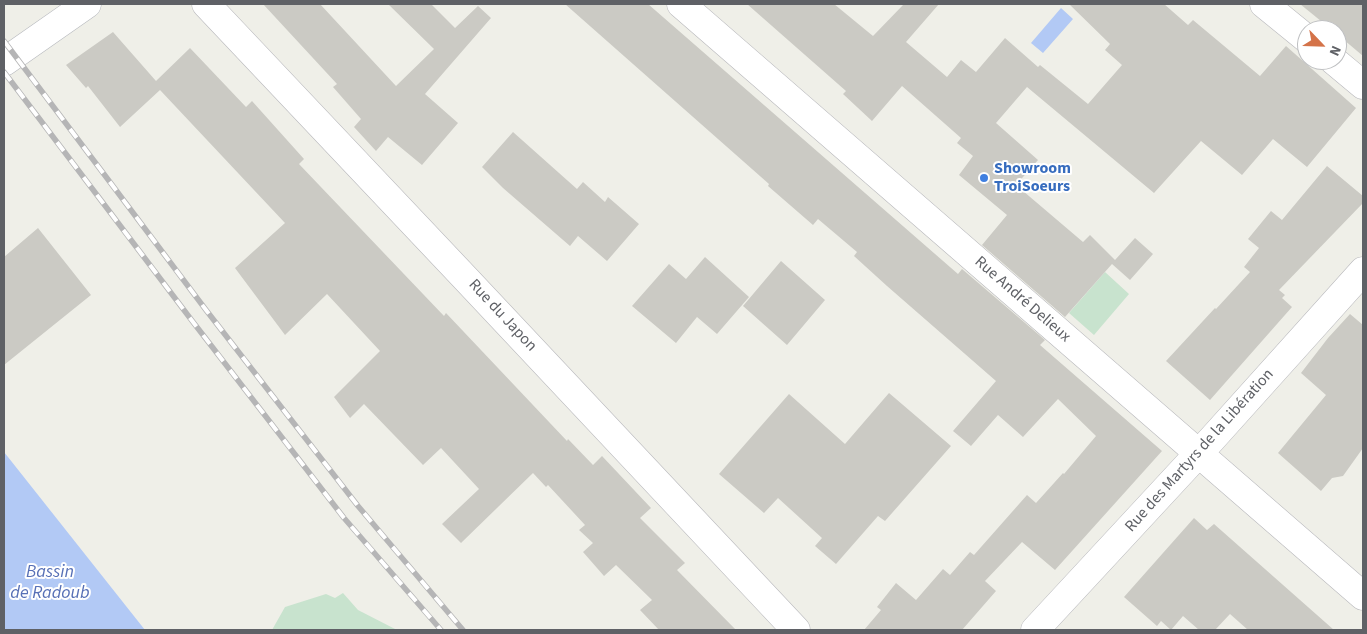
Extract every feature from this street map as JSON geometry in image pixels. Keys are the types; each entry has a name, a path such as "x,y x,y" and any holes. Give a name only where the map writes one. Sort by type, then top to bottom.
{"street":[{"path":"4,62 87,4"},
{"name":"Rue du Japon","path":"206,4 474,286 796,630"},
{"name":"Rue André Delieux","path":"681,4 1363,596"},
{"path":"1264,4 1297,30"},
{"path":"1346,70 1363,84"},
{"name":"Rue des Martyrs de la Libération","path":"1036,630 1363,271"}],"green space":[{"path":"1105,272 1129,294 1094,335 1069,313"},
{"path":"343,593 358,610 397,630 272,630 285,607 326,594 335,598"}],"water":[{"path":"1061,8 1073,19 1043,53 1031,43"},
{"name":"Bassin de Radoub","path":"4,452 145,630 4,630"}],"building":[{"path":"263,4 320,4 396,86 434,49 388,4 431,4 455,28 478,6 491,18 425,94 458,123 422,165 388,137 376,151 354,127 361,119 333,87 337,84"},
{"path":"565,4 648,4 958,274 962,269 1045,340 1040,345 1162,451 1055,570 1022,542 985,581 996,591 962,630 864,630 881,610 877,607 896,583 916,600 943,569 950,575 970,552 974,555 1027,495 1036,503 1064,474 1096,436 1058,399 1023,437 998,415 971,446 953,431 996,381 854,256 857,252 818,219 813,225"},
{"path":"747,4 834,4 873,36 904,4 939,4 906,42 947,77 961,60 976,72 1005,38 1038,67 1040,65 1088,104 1122,65 1105,50 1110,44 1069,4 1164,4 1188,25 1193,20 1260,76 1286,46 1297,56 1297,70 1313,70 1356,108 1307,167 1273,139 1242,175 1201,141 1154,193 1027,87 996,123 1038,160 1016,185 1083,242 1090,235 1115,260 1135,238 1153,254 1130,280 1112,264 1065,317 982,245 1007,215 959,175 973,156 957,143 961,138 902,86 872,121 843,94 846,91"},
{"path":"1300,4 1363,4 1363,56 1347,42 1347,20 1320,20"},
{"path":"113,32 156,81 190,48 246,107 252,101 304,159 299,164 444,316 446,313 567,441 568,439 593,465 602,456 651,508 640,518 685,563 677,570 736,630 659,630 640,610 652,600 616,565 604,576 583,552 593,543 579,530 585,525 548,485 546,487 533,473 461,543 442,524 479,489 441,448 423,465 364,404 350,418 334,397 380,351 327,294 285,335 235,268 285,223 160,90 120,127 88,86 86,88 66,65"},
{"path":"513,132 577,189 583,182 605,202 608,197 639,224 607,261 578,236 570,246 503,188 482,167"},
{"path":"1327,166 1363,196 1363,203 1279,290 1285,295 1282,298 1292,307 1210,400 1166,361 1250,272 1244,267 1259,248 1248,239 1271,211 1282,220"},
{"path":"38,228 91,295 4,365 4,257"},
{"path":"705,257 749,297 717,334 697,317 676,343 632,306 669,264 686,279"},
{"path":"781,261 825,300 787,345 743,306"},
{"path":"1350,314 1363,325 1363,448 1343,476 1332,478 1321,491 1278,453 1326,395 1301,373 1328,338"},
{"path":"889,393 951,446 885,521 878,516 836,564 815,546 822,538 778,498 764,513 719,474 789,394 845,444"},
{"path":"1194,518 1207,530 1214,524 1334,630 1248,630 1230,614 1215,630 1199,630 1183,616 1171,630 1161,621 1157,626 1124,597"}],"railway":[{"path":"4,41 206,310 358,506 463,630"},
{"path":"4,72 344,518 441,630"}],"place":[{"name":"Showroom TroiSoeurs","path":"984,178"}]}
